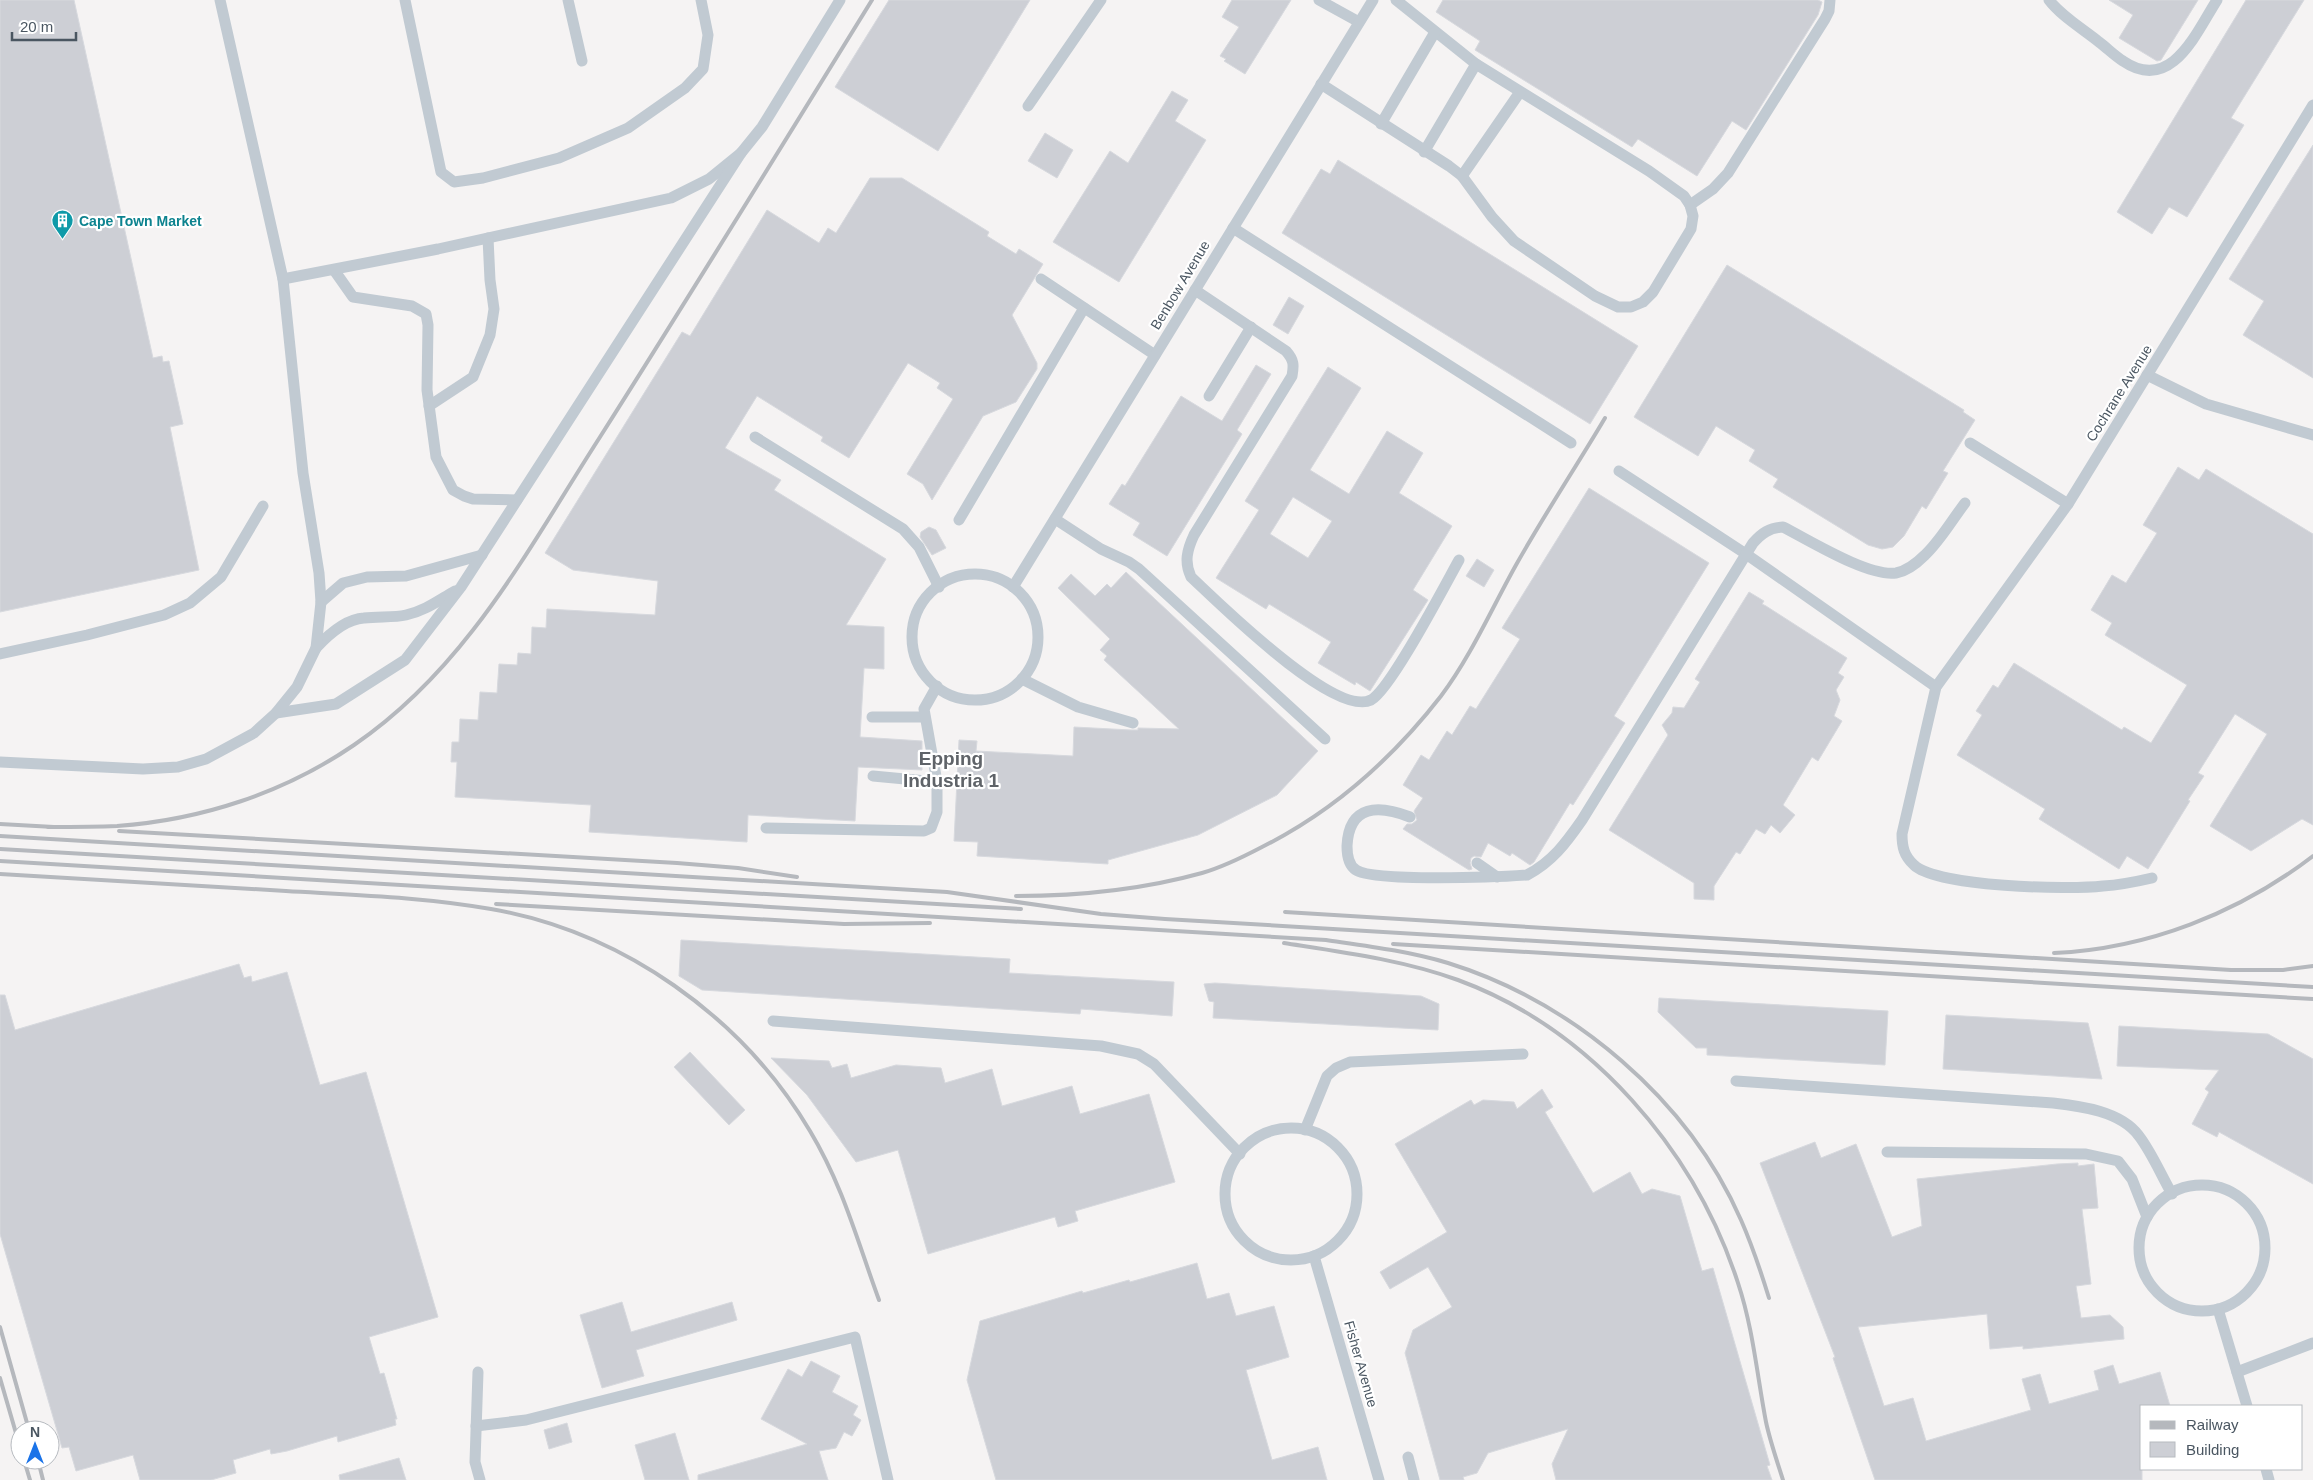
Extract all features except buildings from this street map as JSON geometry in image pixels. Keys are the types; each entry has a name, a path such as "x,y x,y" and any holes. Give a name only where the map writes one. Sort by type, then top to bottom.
{"lane":[{"path":"220,0 283,280 303,473 319,572 321,602 316,648"},
{"path":"405,0 441,172 454,182 483,178 559,158 628,128 684,88 703,69 708,35 701,0"},
{"path":"568,0 582,61"},
{"path":"276,713 336,704 374,682 405,660 461,587 740,153 762,128 840,0"},
{"path":"1028,106 1101,0"},
{"path":"1318,0 1359,22"},
{"name":"Benbow Avenue","path":"1014,587 1372,0"},
{"path":"1321,84 1462,176 1492,217 1514,241 1595,296 1618,307 1631,307 1643,302 1653,292 1691,229 1693,216 1690,205 1684,196 1649,171 1476,64 1396,0"},
{"path":"2049,0 2124,62 2140,69 2154,72 2165,69 2188,47 2217,0"},
{"path":"1690,205 1713,189 1728,173 1829,5"},
{"path":"1381,124 1435,32"},
{"path":"1424,152 1476,64"},
{"path":"1462,176 1520,92"},
{"name":"Cochrane Avenue","path":"1936,687 2068,504 2312,110"},
{"path":"283,280 671,198 709,179 740,153"},
{"path":"1233,228 1571,443"},
{"path":"429,406 473,377 490,335 494,309 490,280 488,238"},
{"path":"334,270 354,297 412,306 426,314 429,406 436,457 453,490 473,499 517,500"},
{"path":"1042,279 1155,356"},
{"path":"1195,290 1286,351 1292,358 1294,366 1292,376 1194,535 1186,556 1186,567 1191,577 1281,659 1347,700 1360,702 1370,700 1379,694 1393,674 1460,560"},
{"path":"959,520 1084,308"},
{"path":"1209,396 1251,327"},
{"path":"2148,375 2206,404 2313,435"},
{"path":"754,437 903,529 919,547 939,587"},
{"path":"1970,443 2068,504"},
{"path":"1619,471 1746,554 1936,687 1902,834 1902,848 1915,867 1933,874 1990,885 2066,888 2101,887 2152,878"},
{"path":"1410,817 1390,809 1375,810 1359,816 1349,827 1347,853 1349,864 1356,871 1382,876 1496,877 1528,875 1544,866 1570,838 1746,554 1762,534 1773,527 1783,527 1865,568 1881,572 1896,572 1910,567 1926,554 1965,503"},
{"path":"0,654 87,635 178,610 190,603 221,577 263,506"},
{"path":"1055,519 1101,549 1129,562 1139,569 1325,739"},
{"path":"321,602 343,583 367,577 406,576 482,555"},
{"path":"969,574 993,576 1014,587 1029,604 1037,626 1037,649 1029,670 1013,687 992,698 969,700 946,693 928,679 916,659 912,637 916,614 928,594 939,587 947,580 969,574"},
{"path":"0,762 143,769 178,766 206,759 254,733 276,713 298,687 316,648 326,637 350,621 361,618 405,616 424,610 461,587"},
{"path":"1022,679 1078,707 1133,723"},
{"path":"766,828 924,831 931,828 935,820 937,782 924,709 937,686"},
{"path":"872,717 924,717"},
{"path":"873,776 937,782"},
{"path":"1477,863 1496,877"},
{"path":"773,1021 1101,1046 1130,1051 1154,1064 1240,1154"},
{"path":"1305,1130 1327,1076 1336,1068 1350,1062 1522,1054"},
{"path":"1736,1081 2053,1104 2095,1111 2112,1116 2130,1126 2138,1135 2172,1194"},
{"path":"1286,1129 1305,1130 1327,1139 1346,1157 1355,1177 1357,1201 1349,1226 1337,1242 1314,1256 1293,1260 1274,1259 1256,1250 1237,1233 1227,1213 1225,1186 1232,1163 1240,1154 1248,1144 1266,1133 1286,1129"},
{"path":"1887,1152 2086,1154 2118,1160 2132,1179 2148,1216"},
{"path":"2196,1185 2220,1188 2238,1196 2252,1210 2263,1229 2266,1247 2262,1270 2252,1288 2237,1301 2218,1309 2194,1310 2176,1306 2158,1293 2147,1279 2140,1259 2140,1237 2148,1216 2161,1201 2178,1190 2196,1185"},
{"name":"Fisher Avenue","path":"1314,1256 1380,1480"},
{"path":"2218,1309 2247,1405"},
{"path":"476,1426 526,1420 855,1337 888,1480"},
{"path":"2237,1372 2313,1343"},
{"path":"478,1372 475,1462 480,1480"},
{"path":"1408,1457 1414,1480"}],"railway":[{"path":"48,827 117,826 180,818 241,801 270,790 299,777 354,745 394,714 430,680 463,643 520,563 703,274 872,0"},
{"path":"1016,896 1110,891 1156,884 1210,871 1288,833 1360,782 1402,741 1452,681 1527,546 1605,418"},
{"path":"0,824 54,827"},
{"path":"119,831 677,863 738,868 797,877"},
{"path":"0,836 947,892 1101,914 1165,919 2313,987"},
{"path":"0,849 1021,909"},
{"path":"2054,953 2089,950 2123,944 2157,936 2191,924 2223,911 2254,895 2313,856"},
{"path":"0,861 1326,940 1418,955 1448,963 1494,980 1539,1003 1582,1030 1622,1061 1658,1096 1690,1134 1718,1176 1745,1229 1769,1298"},
{"path":"0,874 389,897 440,902 491,909 540,920 587,937 632,959 674,986 714,1016 750,1051 782,1089 810,1131 832,1172 879,1300"},
{"path":"496,904 844,924 930,923"},
{"path":"1285,912 2231,970 2283,970 2313,966"},
{"path":"1284,943 1372,957 1416,967 1458,980 1506,1002 1552,1029 1594,1062 1632,1100 1666,1142 1695,1186 1719,1234 1743,1300 1751,1334 1766,1422 1783,1480"},
{"path":"1393,944 2313,999"},
{"path":"0,1327 26,1420"},
{"path":"0,1378 12,1420"},
{"path":"27,1470 30,1480"},
{"path":"40,1470 43,1480"}],"place":[{"name":"Cape Town Market","path":"63,240"}],"district":[{"name":"Epping Industria 1","path":"951,769"}]}
